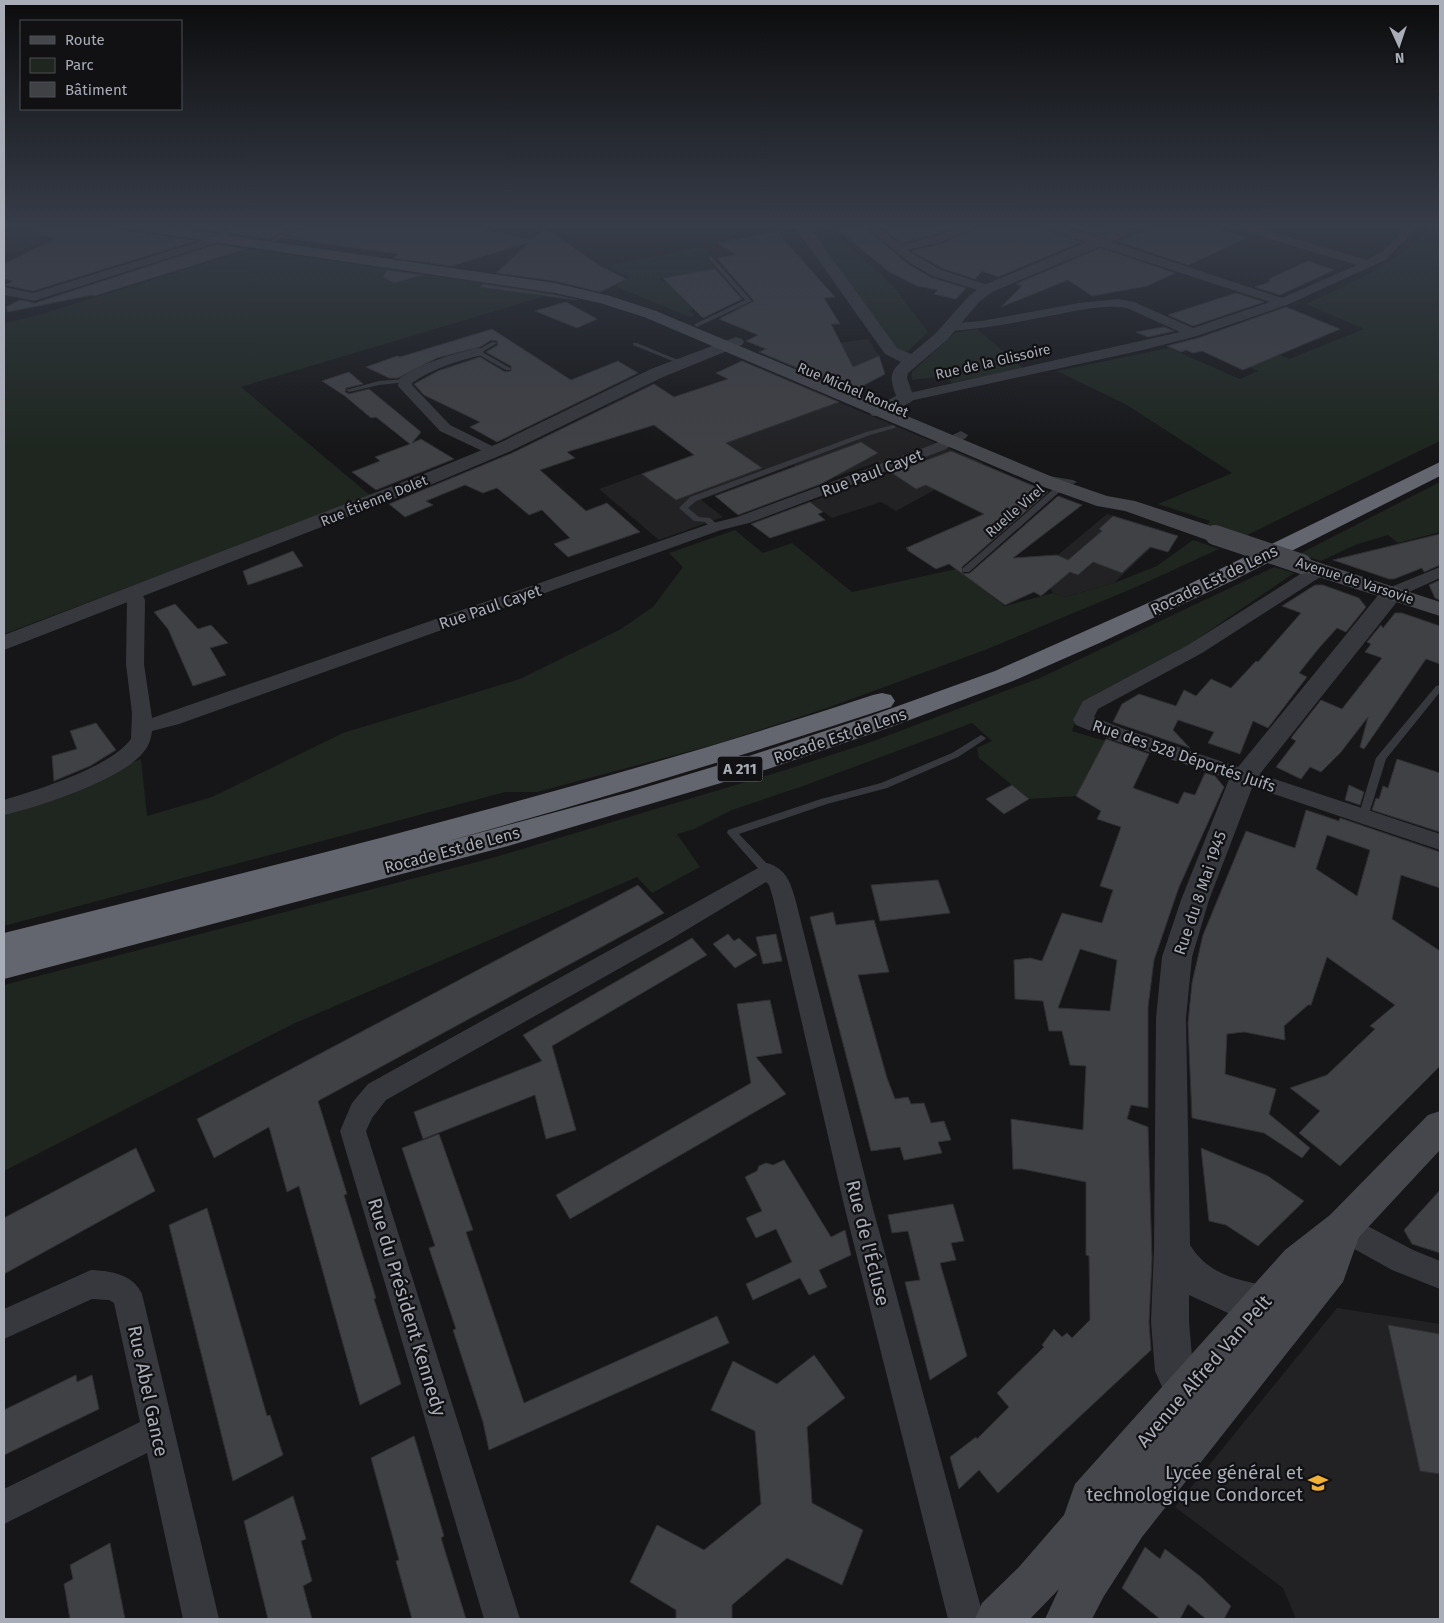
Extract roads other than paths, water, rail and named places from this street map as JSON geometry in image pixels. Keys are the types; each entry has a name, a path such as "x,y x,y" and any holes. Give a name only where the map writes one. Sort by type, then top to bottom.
{"highway":[{"name":"Rocade Est de Lens","path":"4,944 526,810 780,736 869,706 996,661 1271,536 1440,452"},
{"name":"Rocade Est de Lens","path":"4,967 524,831 728,772 888,720 1009,675 1140,616 1440,468"}],"main road":[{"path":"618,300 630,302"},
{"path":"622,300 630,302"},
{"name":"Rue Michel Rondet","path":"630,302 697,325 731,344"},
{"name":"Rue Michel Rondet","path":"630,302 731,344 891,405 955,439 1067,484"},
{"name":"Avenue de Varsovie","path":"1067,484 1104,502 1128,505 1440,609"},
{"name":"Avenue Alfred Van Pelt","path":"1083,1527 1090,1499 1185,1393 1281,1307 1330,1269 1343,1227 1440,1126"},
{"name":"Avenue Alfred Van Pelt","path":"1068,1619 1088,1580 1126,1522 1158,1485 1281,1307"},
{"name":"Avenue Alfred Van Pelt","path":"998,1619 1035,1583 1083,1527 1158,1485"}],"street":[{"path":"854,300 891,351 914,361"},
{"path":"891,405 899,374 903,368 914,361 950,327 973,300"},
{"path":"1276,300 1283,302"},
{"name":"Rue de la Glissoire","path":"891,405 1192,333 1288,300"},
{"path":"950,327 982,325 1079,307 1118,303 1130,305 1192,333"},
{"name":"Rue Étienne Dolet","path":"4,643 287,536 493,452 682,363 731,344"},
{"path":"476,352 433,366 405,381 406,389 446,428 493,452"},
{"name":"Rue Paul Cayet","path":"142,727 190,713 715,527 743,520 831,488 955,439"},
{"name":"Rue des 528 Déportés Juifs","path":"1310,567 1195,649 1090,705 1083,720 1117,734 1440,842"},
{"path":"1392,593 1440,572"},
{"path":"4,808 56,790 120,762 134,752 141,741 142,727 135,663 136,600 134,593"},
{"name":"Rue du 8 Mai 1945","path":"1185,1393 1174,1371 1171,1355 1170,1322 1172,1249 1171,1018 1177,957 1195,900 1243,777 1392,593"},
{"name":"Rue du Président Kennedy","path":"502,1619 353,1131 361,1111 377,1092 660,935 767,871"},
{"name":"Rue de l'Écluse","path":"767,871 779,881 784,898 858,1205 966,1619"},
{"path":"1343,1227 1392,1256 1440,1275"},
{"path":"1172,1249 1188,1272 1235,1298 1281,1307"},
{"name":"Rue Abel Gance","path":"4,1324 91,1284 112,1286 127,1294 201,1619"},
{"path":"4,1507 157,1431"}],"lane":[{"path":"619,300 634,304 731,344"},
{"path":"697,325 749,301 748,300"},
{"path":"476,352 494,343"},
{"path":"635,344 682,363"},
{"path":"476,352 508,369"},
{"path":"349,390 379,383 405,381"},
{"path":"715,527 707,520 697,519 683,508 693,499 868,433 893,427"},
{"name":"Ruelle Virel","path":"966,570 1067,484"},
{"path":"1364,817 1381,758 1439,688"},
{"path":"767,871 732,833 825,801 884,786 955,756 981,738"}],"place":[{"name":"Lycée général et technologique Condorcet","path":"1318,1483"}]}
